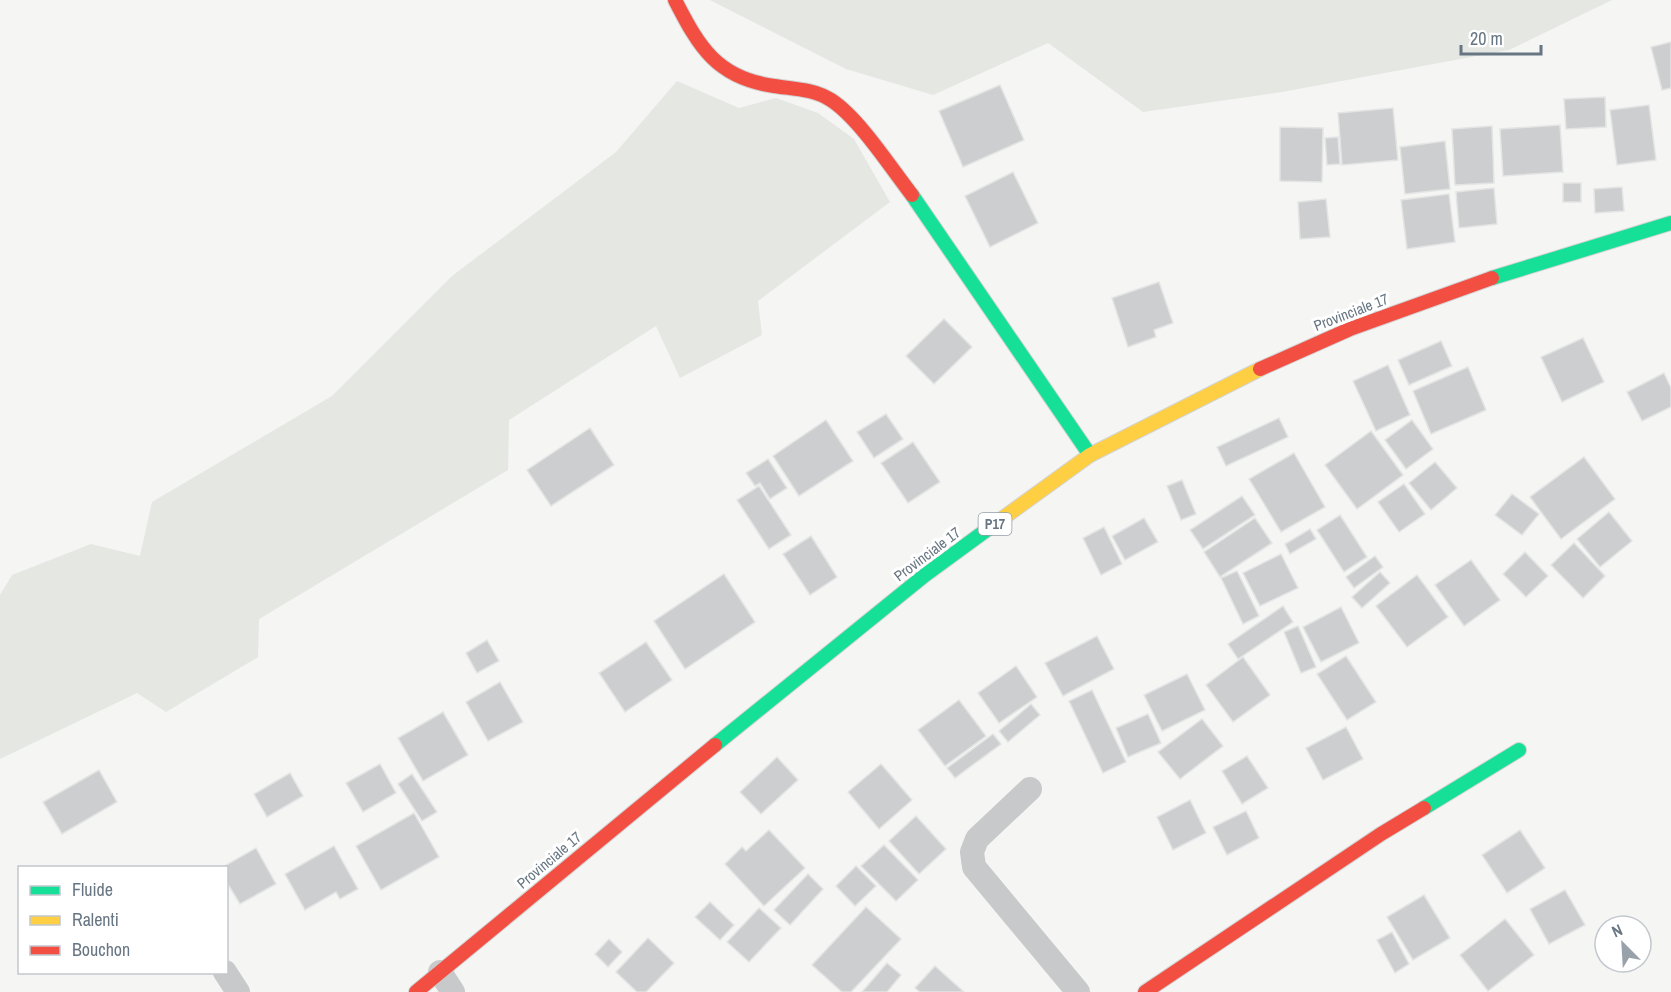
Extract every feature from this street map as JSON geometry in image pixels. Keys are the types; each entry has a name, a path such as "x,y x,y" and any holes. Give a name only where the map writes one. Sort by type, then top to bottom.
{"main road":[{"path":"675,0 692,34 710,58 719,65 739,77 772,86 803,89 831,100 853,119 920,207 1090,455"},
{"name":"Provinciale 17","path":"416,992 447,982 656,792 925,575 1090,455 1248,374 1350,329 1498,276 1671,223"},
{"path":"1145,992 1381,834 1519,750"}],"street":[{"path":"1030,789 977,839 972,852 974,867 1078,992"},
{"path":"226,974 238,992"}],"shaded area":[{"path":"710,0 1612,0 1509,50 1282,92 1143,112 1048,43 933,95 846,69"},
{"path":"677,81 739,108 776,98 818,113 854,139 890,202 758,301 762,335 680,378 656,326 509,420 508,470 259,619 258,657 166,712 137,693 0,759 0,595 12,575 91,544 140,556 152,502 332,396 452,276 616,152"}],"building":[{"path":"1671,42 1671,88 1662,90 1651,47"},
{"path":"1000,85 1024,140 963,167 939,111"},
{"path":"1605,97 1606,127 1566,129 1564,99"},
{"path":"1649,105 1656,160 1617,165 1610,110"},
{"path":"1393,108 1398,160 1342,165 1338,113"},
{"path":"1560,125 1563,172 1503,176 1500,129"},
{"path":"1492,126 1494,183 1455,185 1452,129"},
{"path":"1280,127 1323,128 1322,182 1280,181"},
{"path":"1338,137 1340,164 1327,165 1325,138"},
{"path":"1445,141 1450,189 1405,194 1400,147"},
{"path":"1013,172 1038,223 990,247 965,196"},
{"path":"1563,183 1581,183 1581,202 1563,202"},
{"path":"1622,187 1624,211 1595,213 1594,189"},
{"path":"1494,188 1497,224 1459,228 1456,192"},
{"path":"1449,194 1455,242 1407,249 1401,200"},
{"path":"1326,199 1330,237 1300,239 1298,202"},
{"path":"1159,282 1173,323 1154,330 1156,337 1128,347 1112,298"},
{"path":"944,319 972,347 934,384 906,356"},
{"path":"1583,338 1604,382 1562,402 1541,357"},
{"path":"1441,341 1452,366 1409,385 1398,360"},
{"path":"1388,365 1410,415 1376,431 1353,381"},
{"path":"1468,367 1486,410 1431,434 1413,391"},
{"path":"1664,373 1671,388 1671,407 1642,421 1627,392"},
{"path":"886,414 903,439 874,458 857,432"},
{"path":"1279,418 1288,437 1226,466 1217,447"},
{"path":"826,420 853,461 799,496 773,456"},
{"path":"1412,420 1433,449 1406,469 1385,440"},
{"path":"590,428 614,465 551,506 527,470"},
{"path":"1371,431 1403,475 1357,509 1325,465"},
{"path":"913,442 940,482 908,503 881,463"},
{"path":"1294,453 1325,507 1281,532 1249,479"},
{"path":"1584,457 1615,499 1561,539 1530,497"},
{"path":"768,459 787,488 770,499 760,483 755,486 746,473"},
{"path":"1435,462 1457,488 1431,510 1409,483"},
{"path":"1182,480 1196,514 1181,520 1167,486"},
{"path":"1404,484 1425,514 1399,532 1378,502"},
{"path":"759,486 791,535 769,549 737,500"},
{"path":"1512,494 1539,514 1522,535 1495,515"},
{"path":"1242,496 1255,515 1203,549 1190,530"},
{"path":"1609,512 1632,541 1600,567 1577,539"},
{"path":"1340,515 1367,557 1344,572 1317,530"},
{"path":"1144,518 1158,542 1125,560 1112,536"},
{"path":"1255,518 1272,543 1220,577 1204,552"},
{"path":"1104,527 1122,564 1101,575 1083,538"},
{"path":"1310,529 1316,539 1290,554 1285,544"},
{"path":"811,536 837,577 810,595 783,554"},
{"path":"1574,543 1605,576 1583,598 1551,565"},
{"path":"1525,552 1548,576 1526,597 1503,574"},
{"path":"1281,554 1298,588 1260,606 1243,573"},
{"path":"1375,556 1383,567 1354,588 1346,577"},
{"path":"1471,560 1500,600 1464,626 1435,585"},
{"path":"1237,571 1259,616 1243,624 1221,578"},
{"path":"1380,572 1390,583 1362,608 1352,597"},
{"path":"724,574 755,622 685,669 654,621"},
{"path":"1417,575 1448,617 1407,647 1376,606"},
{"path":"1283,606 1293,622 1238,659 1228,644"},
{"path":"1341,607 1359,643 1321,662 1303,627"},
{"path":"1298,626 1316,667 1301,673 1284,632"},
{"path":"1097,636 1114,669 1063,696 1045,663"},
{"path":"487,640 499,661 477,673 466,653"},
{"path":"646,642 672,680 625,712 599,673"},
{"path":"1346,656 1376,702 1347,720 1317,674"},
{"path":"1243,657 1270,695 1233,722 1206,685"},
{"path":"1016,666 1037,697 999,723 978,693"},
{"path":"1187,674 1205,710 1162,731 1144,695"},
{"path":"500,682 523,722 488,741 466,702"},
{"path":"1092,690 1126,762 1103,773 1069,701"},
{"path":"959,700 986,736 945,766 918,730"},
{"path":"1031,704 1040,715 1008,742 999,731"},
{"path":"443,712 468,755 423,781 398,738"},
{"path":"1148,714 1161,743 1128,757 1116,728"},
{"path":"1202,719 1223,746 1180,779 1158,752"},
{"path":"1346,727 1363,759 1323,780 1306,748"},
{"path":"993,734 1001,744 955,778 947,768"},
{"path":"1247,756 1268,788 1242,804 1222,771"},
{"path":"777,757 798,780 761,814 740,792"},
{"path":"380,764 396,793 363,812 346,783"},
{"path":"881,764 912,800 879,829 848,792"},
{"path":"99,770 117,802 62,834 43,802"},
{"path":"290,773 303,796 267,817 254,794"},
{"path":"412,774 437,812 422,821 398,784"},
{"path":"1190,800 1206,833 1173,850 1157,817"},
{"path":"1246,811 1259,838 1227,855 1213,827"},
{"path":"414,813 439,857 381,890 356,846"},
{"path":"916,816 946,849 919,874 889,841"},
{"path":"769,830 805,868 764,906 725,864 742,847 746,851"},
{"path":"1520,830 1545,868 1507,893 1482,855"},
{"path":"884,845 918,880 896,901 861,866"},
{"path":"334,846 358,889 340,899 336,892 305,910 285,874"},
{"path":"256,848 276,884 240,904 228,884 228,866 224,866"},
{"path":"856,866 876,886 855,906 836,886"},
{"path":"808,874 823,889 790,925 774,910"},
{"path":"1565,890 1585,925 1549,944 1530,909"},
{"path":"1424,895 1450,938 1413,960 1387,917"},
{"path":"710,902 734,925 720,940 695,917"},
{"path":"866,907 901,939 851,992 842,992 812,965"},
{"path":"759,908 781,928 749,962 727,942"},
{"path":"1505,919 1534,955 1488,991 1460,955"},
{"path":"1392,932 1409,964 1395,973 1377,940"},
{"path":"648,938 674,963 646,992 637,992 616,972"},
{"path":"609,939 622,952 608,967 595,954"},
{"path":"887,963 901,975 887,992 862,992"},
{"path":"935,966 964,992 920,992 915,988"}],"traffic: fast":[{"path":"912,195 1090,455"},
{"path":"1492,278 1671,223"},
{"path":"715,745 925,575 992,526"},
{"path":"1424,808 1519,750"}],"traffic: slow":[{"path":"992,526 1090,455 1260,369"}],"traffic: jam":[{"path":"675,0 702,46 724,68 754,82 818,94 842,108 885,158 912,195"},
{"path":"1260,369 1350,329 1492,278"},
{"path":"416,992 715,745"},
{"path":"1145,992 1381,834 1424,808"}]}
